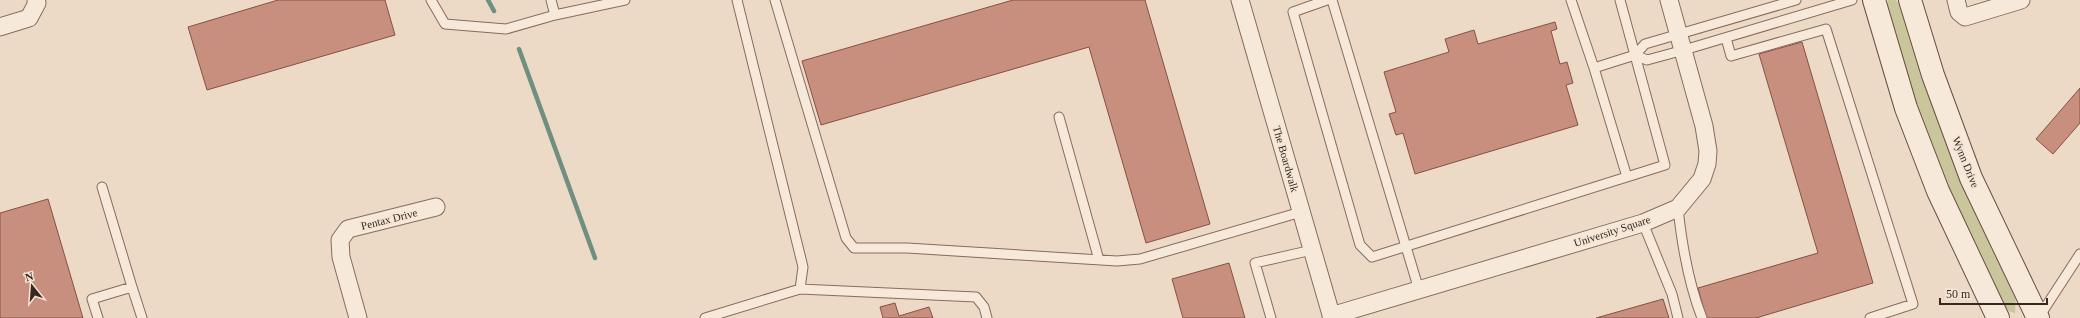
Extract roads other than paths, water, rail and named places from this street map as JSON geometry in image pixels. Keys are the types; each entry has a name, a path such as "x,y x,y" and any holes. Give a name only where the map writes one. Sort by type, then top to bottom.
{"street":[{"path":"0,27 29,18 37,3 36,0"},
{"name":"The Boardwalk","path":"1240,0 1331,317"},
{"name":"University Square","path":"1331,317 1643,223 1678,208 1702,179 1707,164 1708,151 1704,126 1669,0"},
{"path":"1874,0 1906,108 1938,191 1998,318"},
{"name":"Wynn Drive","path":"1910,0 1936,83 1971,178 2038,318"},
{"path":"1956,0 1959,12 1965,17 2021,0"},
{"name":"Pentax Drive","path":"358,318 341,257 340,240 348,229 436,206"}],"lane":[{"path":"431,0 445,24 506,29 555,15 625,0"},
{"path":"551,0 555,15"},
{"path":"737,0 803,267 800,289"},
{"path":"775,0 846,238 854,248 907,248 1117,261 1140,258 1301,212"},
{"path":"1327,0 1292,12 1360,245 1372,257 1665,165 1620,0"},
{"path":"1332,0 1419,290"},
{"path":"1571,0 1628,177"},
{"path":"1635,55 1647,60 1681,42 1796,0"},
{"path":"1594,68 1635,55 1645,44 1726,38 1852,0"},
{"path":"1726,38 1731,56 1826,29 1913,304 1870,318"},
{"path":"1059,117 1099,260"},
{"path":"102,187 142,318"},
{"path":"1678,208 1680,235 1690,288 1702,318"},
{"path":"1643,223 1672,294 1678,318"},
{"path":"1271,318 1255,263 1312,250"},
{"path":"2038,318 2080,254"},
{"path":"98,318 92,299 132,287"},
{"path":"705,318 800,289 976,297 984,307 987,318"}],"waterway":[{"path":"488,0 494,11"},
{"path":"519,49 595,258"}]}
